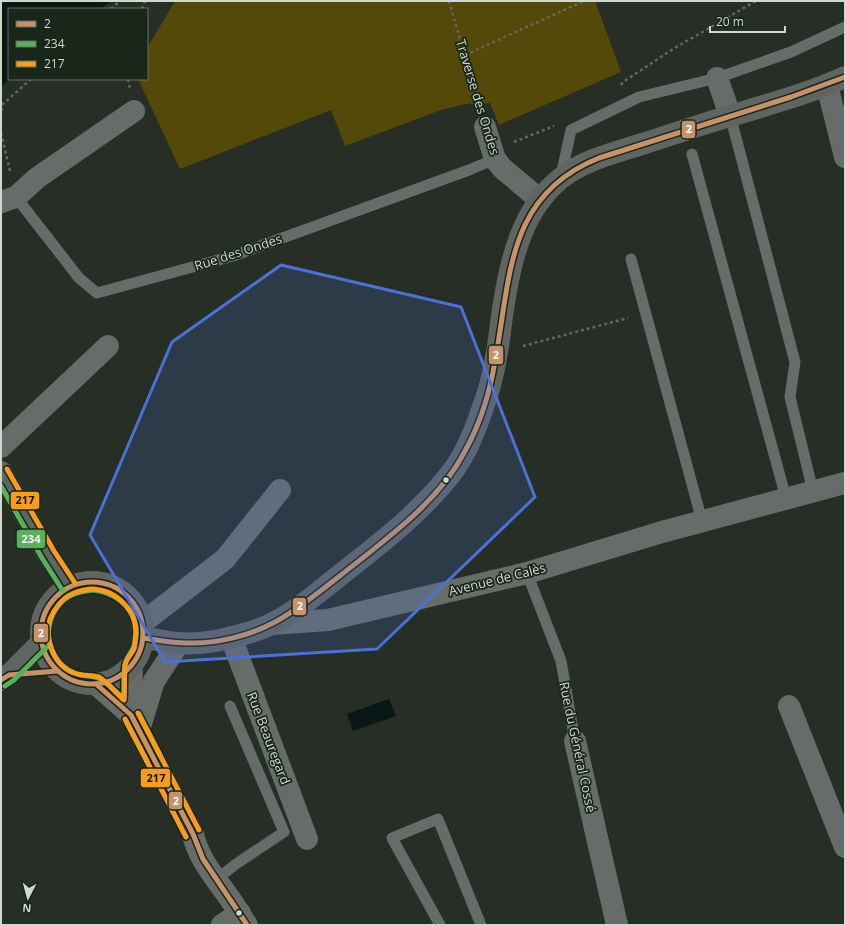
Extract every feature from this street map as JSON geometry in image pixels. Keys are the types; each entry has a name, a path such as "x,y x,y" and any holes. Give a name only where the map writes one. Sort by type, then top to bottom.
{"main road":[{"path":"272,624 297,609 386,538 424,503 452,472 469,444 483,408 497,353 504,302 515,252 525,224 540,200 560,179 579,167 600,158 796,96 836,81"},
{"path":"1,472 48,555 69,588"},
{"path":"89,582 101,582 121,590 134,603 138,610 143,630 140,652 132,665 122,675 110,681 96,684 82,683 69,679 57,671 45,653 41,629 44,616 58,595 69,588 89,582"},
{"name":"Avenue de Calès","path":"143,630 179,643 203,642 253,632 272,624"},
{"path":"5,677 42,642"},
{"path":"5,677 57,671"}],"street":[{"path":"718,78 730,116"},
{"path":"836,81 845,157"},
{"path":"8,200 37,178 134,112"},
{"name":"Traverse des Ondes","path":"485,127 495,158 502,168 540,200"},
{"path":"1,447 108,346"},
{"name":"Avenue de Calès","path":"272,624 328,620 528,573 662,532 845,483"},
{"path":"143,630 225,559 280,490"},
{"name":"Rue Beauregard","path":"231,637 307,839"},
{"path":"135,723 154,681 179,643"},
{"path":"132,665 135,723"},
{"path":"96,684 135,723 193,834 195,845 208,870 224,884 244,921 222,925"},
{"path":"789,706 845,847"},
{"name":"Rue du Général Cossé","path":"575,741 617,925"}],"lane":[{"path":"560,179 571,130 639,98 718,78 791,52 845,27"},
{"path":"730,116 795,362 790,397 813,491"},
{"path":"692,154 786,498"},
{"name":"Rue des Ondes","path":"8,200 79,278 97,293 233,256 469,170 495,158"},
{"path":"631,259 702,521"},
{"name":"Rue du Général Cossé","path":"528,573 560,661 575,741"},
{"path":"224,884 236,864 284,832 230,706"},
{"path":"440,925 392,838 438,819 481,925"}],"path":[{"path":"111,8 120,1"},
{"name":"Traverse des Ondes","path":"449,1 485,127"},
{"path":"465,55 584,1"},
{"path":"608,112 623,82 673,49 756,1"},
{"path":"1,111 3,104 30,80"},
{"path":"1,133 8,200"},
{"path":"497,353 646,313"}],"highlighted area":[{"path":"281,265 461,307 535,497 377,649 165,662 90,535 172,342"}],"shaded area":[{"path":"1,1 111,1 102,8 8,8 8,80 10,80 1,87"},
{"path":"175,1 595,1 621,72 499,125 490,103 466,104 441,110 345,146 331,110 180,169 138,80 148,80 148,46"},
{"path":"389,699 396,716 353,731 347,714"}],"transit line":[{"name":"2","path":"143,638 181,643 209,642 243,635 275,622 317,593 393,534 441,487 454,470 465,451 480,419 493,373 510,270 518,242 529,216 546,194 568,174 599,158 791,97 845,77"},
{"name":"217","path":"7,469 54,551 75,583"},
{"name":"234","path":"1,486 42,558 63,591"},
{"name":"2","path":"92,582 111,586 128,597 139,614 143,633 139,652 128,669 111,680 92,684 73,680 56,669 45,652 41,633 45,614 56,597 73,586 92,582"},
{"name":"217","path":"90,589 100,590 117,597 130,611 134,620 136,629 135,646 125,665 124,700 99,677 77,674 67,669 61,664 52,651 48,635 48,627 50,619 56,608 68,596 78,591 90,589"},
{"name":"234","path":"93,590 112,595 120,600 132,614 135,622 135,643 124,669 124,699 102,680 95,677 80,675 68,670 56,657 49,641 50,623 53,614 60,603 69,596 80,592 93,590"},
{"name":"234","path":"5,686 14,680 47,647"},
{"name":"2","path":"1,680 9,675 57,671"},
{"name":"2","path":"96,684 131,715 193,834 203,859 247,925"},
{"name":"217","path":"138,713 199,830"},
{"name":"234","path":"139,714 160,755"},
{"name":"217","path":"125,719 186,837"},
{"name":"234","path":"126,721 147,761"}]}
